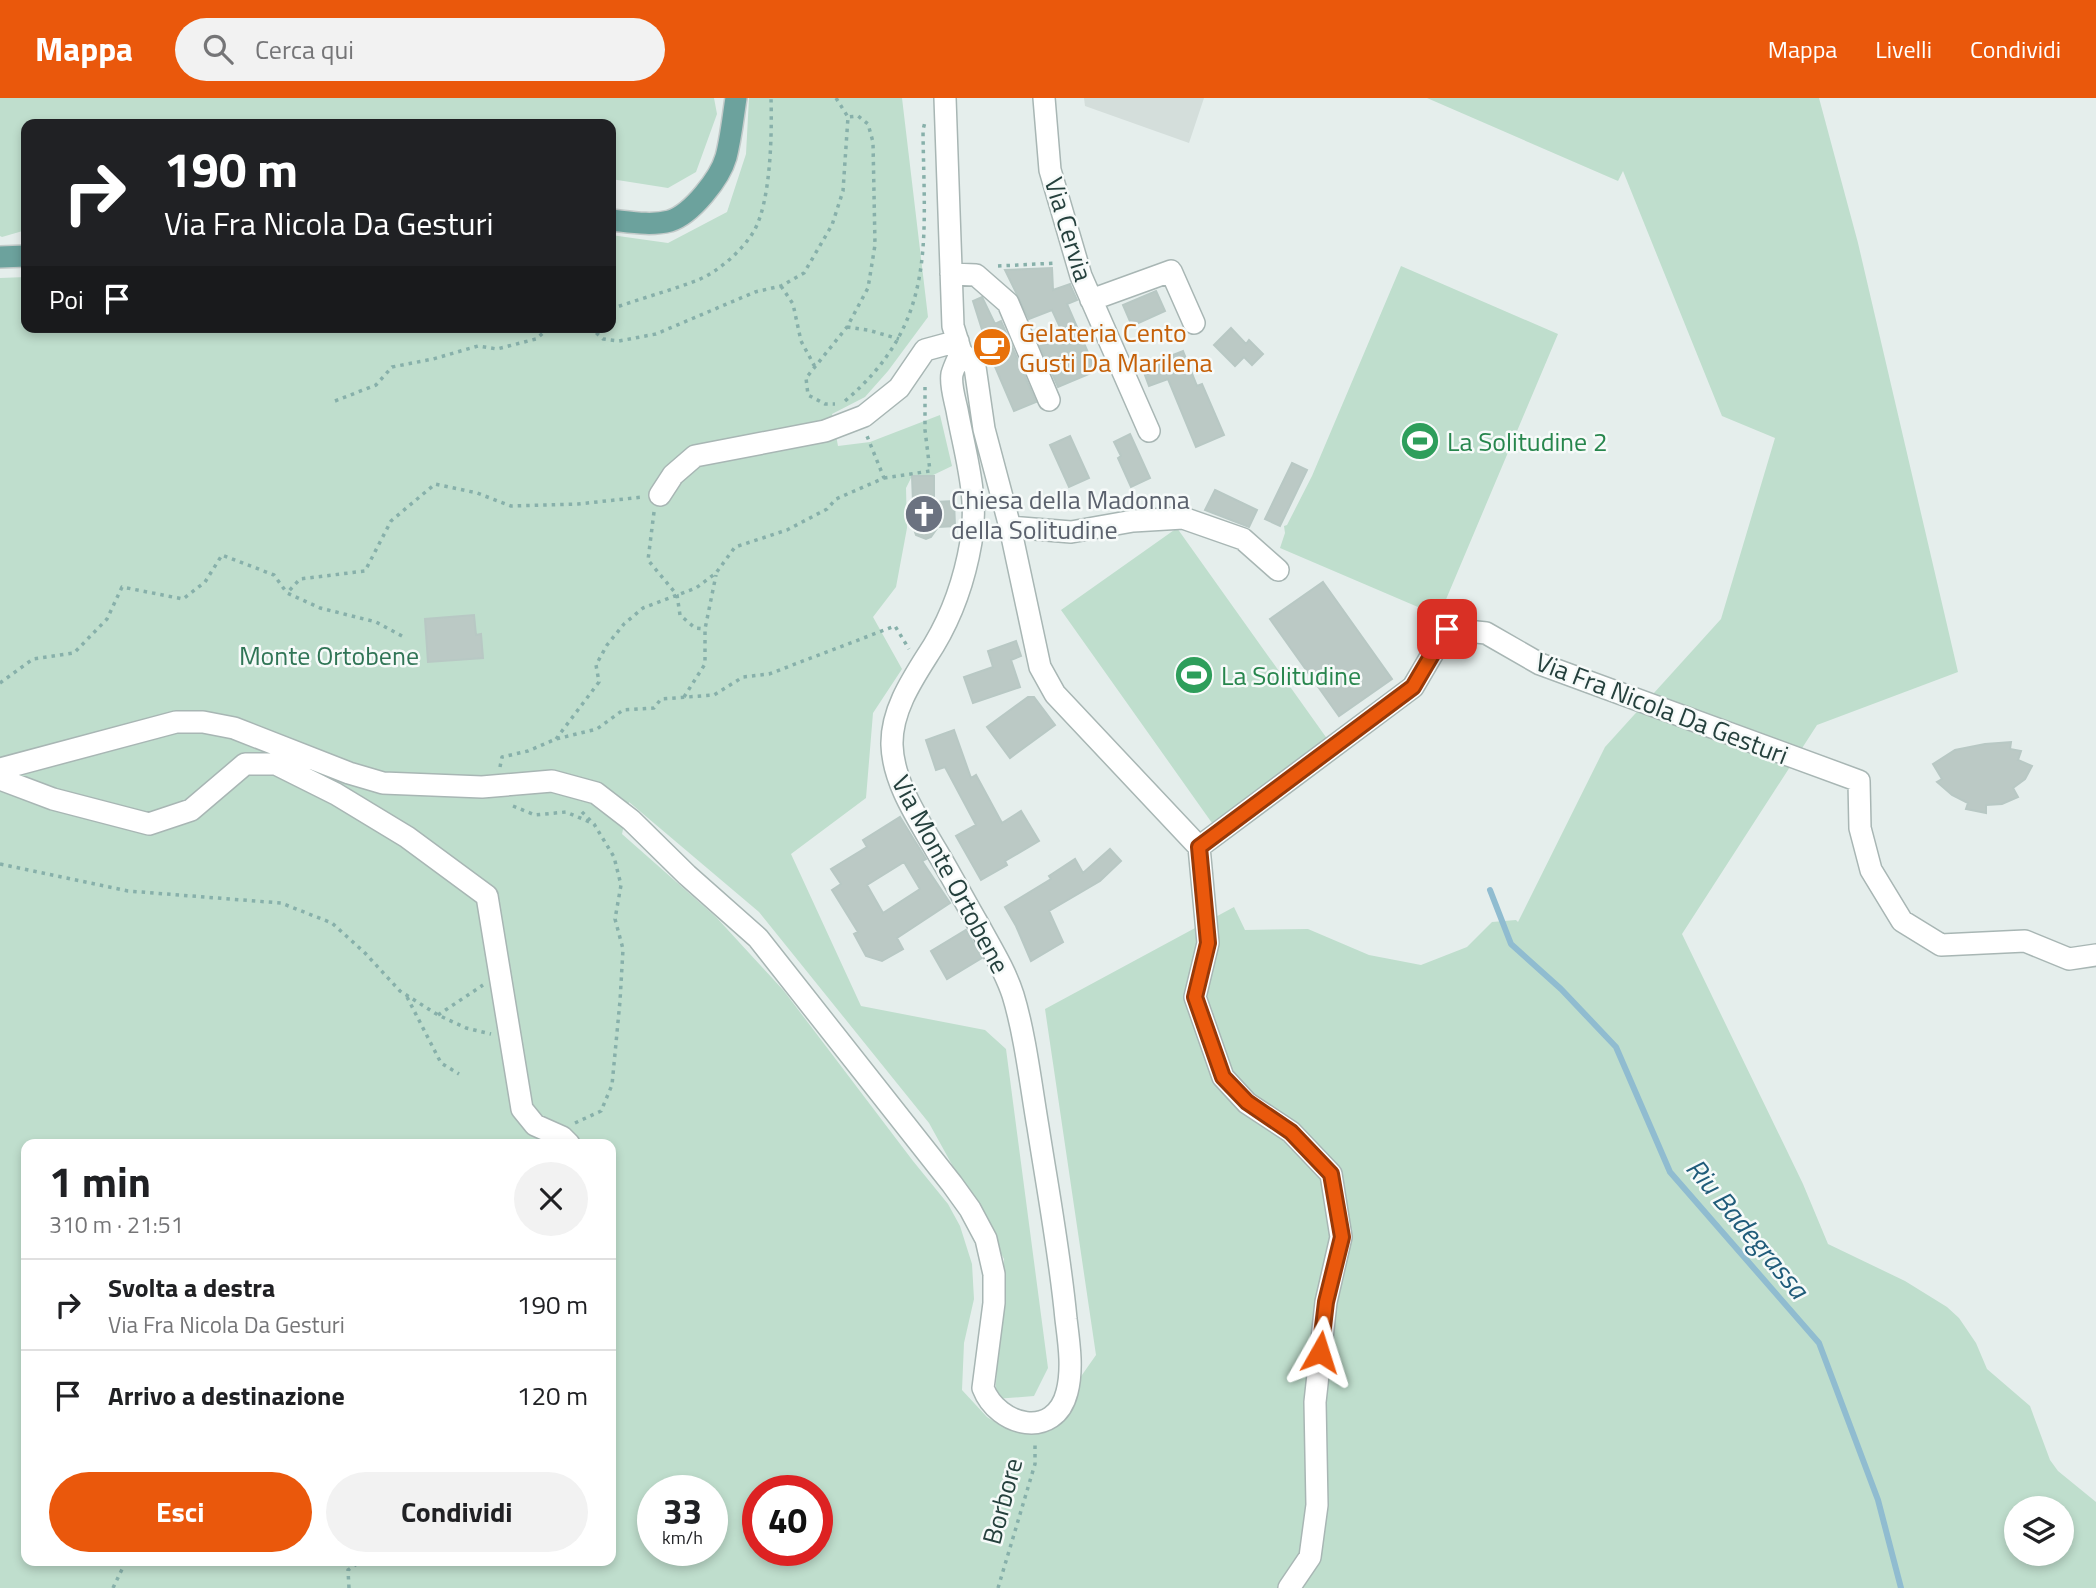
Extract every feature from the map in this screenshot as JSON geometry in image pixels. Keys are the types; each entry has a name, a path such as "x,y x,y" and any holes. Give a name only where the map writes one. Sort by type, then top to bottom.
{"main road":[{"path":"616,221 650,224 672,220 704,195 725,159 736,98"},
{"path":"0,257 21,256"}],"street":[{"path":"945,98 953,326 959,346 975,367 984,429 1010,527 1040,667 1055,694 1199,847 1208,943 1195,997 1223,1077 1247,1102 1291,1132 1331,1174 1342,1237 1326,1302 1317,1390 1317,1505 1310,1557 1289,1588"},
{"name":"Via Cervia","path":"1044,98 1050,170 1077,262 1149,431"},
{"path":"1091,300 1171,271 1194,323"},
{"path":"951,274 976,275 1008,303 1049,400"},
{"path":"660,495 673,475 695,456 825,431 864,416 899,388 925,350 959,346"},
{"name":"Via Monte Ortobene","path":"959,346 951,376 974,499 971,542 954,601 904,698 892,743 895,766 920,823 1002,968 1013,997 1032,1088 1061,1269 1070,1356 1068,1391 1063,1402 1046,1419 1035,1423"},
{"path":"1010,527 1071,532 1133,521 1182,518 1243,539 1278,570"},
{"name":"Via Fra Nicola Da Gesturi","path":"1199,847 1413,687 1447,629 1486,633 1540,664 1859,781 1860,828 1871,870 1902,921 1941,946 2025,941 2069,959 2096,955"},
{"path":"0,769 176,722 203,722 234,728 349,773 383,783 482,787 552,781 596,793 631,820 687,875 758,938 953,1184 986,1239 992,1259 994,1303 982,1388 996,1410 1021,1423 1035,1423"},
{"path":"0,779 53,799 149,824 191,810 245,764 275,764 336,794 407,837 487,896 522,1109 535,1125 562,1139"}],"path":[{"path":"616,307 698,280 716,270 741,247 755,229 763,203 772,133 771,98"},
{"path":"598,333 603,339 620,341 656,334 755,292 782,286 804,273 832,225 843,191 848,117 836,98"},
{"path":"806,378 846,327 868,288 875,245 873,142 868,124 858,116 848,117"},
{"path":"782,286 793,304 801,341 814,365 806,378 807,395 824,404 841,405 866,384 900,340 911,313 921,276 924,240 923,130 927,117"},
{"path":"988,267 1077,262"},
{"path":"846,327 868,330 900,340"},
{"path":"335,401 376,384 392,367 478,346 496,349 536,339 543,333"},
{"path":"556,739 599,682 596,665 607,645 624,624 643,608 696,588 716,573 735,547 787,530 827,509 836,499 884,478 930,471 925,430 925,350"},
{"path":"864,416 866,433 884,478"},
{"path":"287,593 300,579 365,570 391,521 435,484 477,493 511,506 578,504 660,495 654,511 648,560 677,595 680,615 695,628 705,629"},
{"path":"0,683 33,659 74,653 107,619 122,587 183,599 205,582 222,555 274,575 287,593 320,608 376,622 402,636"},
{"path":"683,698 705,664 705,629 716,573"},
{"path":"500,767 502,757 597,729 623,710 654,708 661,699 714,695 743,677 769,674 895,626 919,666"},
{"path":"511,805 535,816 566,812 594,824 614,857 621,885 615,919 623,949 612,1085 601,1111 568,1126 566,1139"},
{"path":"0,864 128,891 281,903 332,923 407,995 438,1015 466,1028 510,1038"},
{"path":"438,1015 499,974"},
{"path":"407,995 441,1063 459,1074"},
{"name":"Borbore","path":"998,1588 1035,1464 1035,1423"},
{"path":"113,1588 123,1566"},
{"path":"349,1588 348,1570 354,1566"}],"shaded area":[{"path":"1084,98 1204,98 1189,143 1085,106"}],"green space":[{"path":"0,98 714,98 717,114 696,172 668,188 616,180 616,119 21,119 21,231 0,236"},
{"name":"Monte Ortobene","path":"749,98 902,98 928,317 865,397 832,414 838,446 870,442 940,415 952,466 929,477 911,478 906,488 907,528 896,587 873,617 902,669 873,713 866,798 791,854 861,1006 985,1030 1006,1049 1048,1368 1034,1396 995,1399 1004,1259 929,1123 759,912 629,802 622,834 716,917 784,991 948,1204 960,1226 972,1264 974,1299 964,1343 962,1390 987,1417 1001,1426 1047,1425 1096,1355 1045,1009 1234,907 1245,930 1308,929 1369,955 1421,965 1467,947 1492,922 1518,922 1605,747 1721,619 1775,438 1722,416 1623,171 1618,181 1427,98 1819,98 1858,243 1958,672 1817,725 1682,934 1803,1184 1828,1244 1905,1281 1947,1307 1959,1318 1976,1343 1987,1369 2030,1406 2050,1460 2058,1471 2096,1502 2096,1588 0,1588 0,278 21,277 21,333 616,333 616,236 668,243 727,212 746,154"},
{"name":"La Solitudine 2","path":"1401,266 1558,334 1439,616 1280,548 1285,533 1284,526 1287,525 1312,476"},
{"name":"La Solitudine","path":"1177,528 1328,740 1212,823 1061,610"}],"building":[{"path":"1052,268 1053,290 1070,284 1077,300 1067,304 1096,371 1058,387 1040,346 1064,336 1052,310 1029,319 1005,270"},
{"path":"1156,291 1165,311 1132,326 1123,305"},
{"path":"982,297 995,324 1001,321 1036,402 1014,411 990,355 973,301"},
{"path":"1231,328 1246,344 1249,340 1263,354 1252,365 1244,357 1235,366 1214,345"},
{"path":"1183,351 1197,386 1202,384 1224,435 1196,447 1168,379 1149,386 1142,367"},
{"path":"1130,434 1150,478 1131,487 1114,442"},
{"path":"1070,436 1089,478 1069,487 1050,445"},
{"path":"1292,463 1307,470 1280,526 1265,519"},
{"name":"Chiesa della Madonna della Solitudine","path":"912,476 934,476 934,502 954,501 955,526 938,527 931,537 926,539 916,535"},
{"path":"1215,490 1257,510 1249,527 1205,510"},
{"path":"1323,582 1392,679 1339,716 1270,619"},
{"path":"474,615 476,635 481,634 483,658 428,662 425,619"},
{"path":"1016,641 1021,656 1011,660 1020,687 973,703 964,677 993,667 988,651"},
{"path":"1028,697 1034,697 1055,725 1010,758 987,727"},
{"path":"954,730 971,778 976,775 1002,823 1021,811 1039,841 1005,861 1007,865 981,880 956,836 976,825 945,767 936,770 926,740"},
{"path":"2011,742 2010,749 2021,751 2018,760 2032,766 2025,779 2013,788 2018,797 2002,804 1986,805 1986,813 1966,809 1968,803 1952,795 1937,782 1942,779 1933,764 1955,750"},
{"path":"900,817 926,859 922,861 950,903 897,938 903,949 882,961 866,956 854,934 858,932 832,890 841,884 831,869 867,847 863,840","holes":["904,862 920,889 883,913 867,885"]},
{"path":"1110,849 1121,861 1100,881 1049,911 1063,942 1031,961 1005,907 1051,879 1049,876 1075,859 1083,873"},
{"path":"966,930 982,958 947,979 931,951"}],"waterway":[{"name":"Riu Badegrassa","path":"1490,890 1511,944 1561,989 1616,1047 1670,1172 1819,1343 1878,1500 1901,1588"}],"place":[{"name":"Gelateria Cento Gusti Da Marilena","path":"992,347"},
{"name":"La Solitudine 2","path":"1420,441"},
{"name":"Chiesa della Madonna della Solitudine","path":"924,514"},
{"name":"La Solitudine","path":"1194,675"}],"route":[{"path":"1320,1352 1326,1302 1342,1237 1331,1174 1291,1132 1247,1102 1223,1077 1195,997 1208,943 1199,847 1413,687 1447,629"}]}
